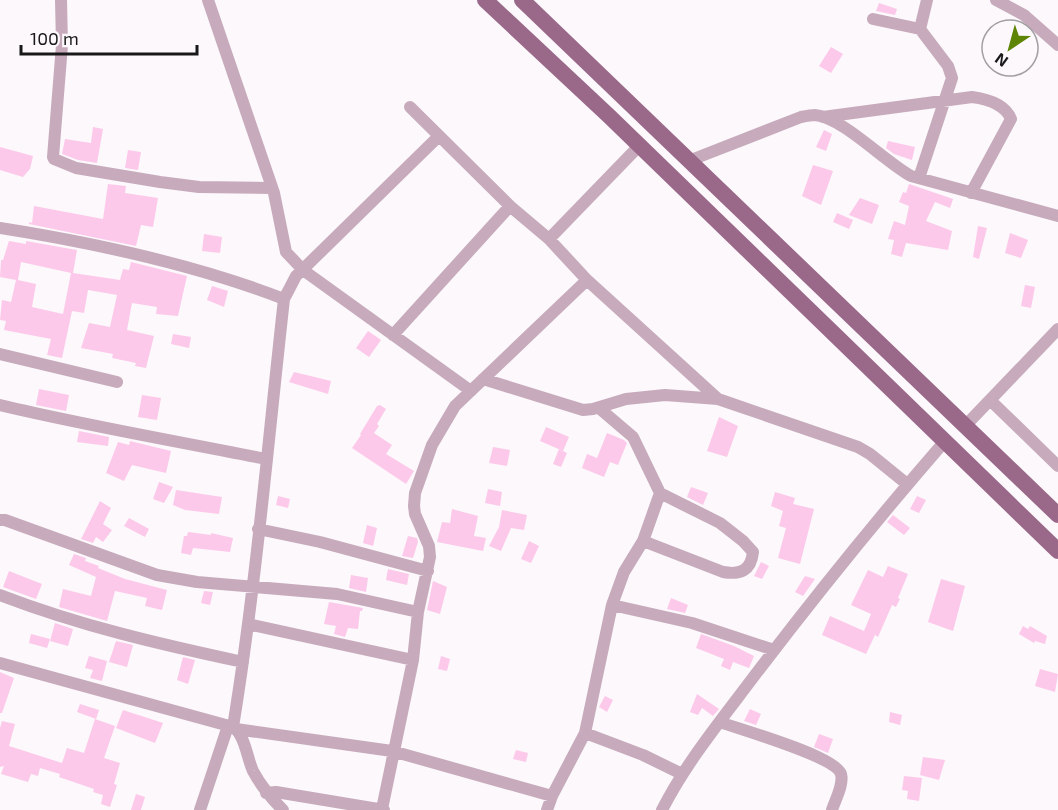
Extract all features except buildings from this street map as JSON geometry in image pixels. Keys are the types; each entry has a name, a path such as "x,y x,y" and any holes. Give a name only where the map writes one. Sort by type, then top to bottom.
{"main road":[{"path":"485,0 1058,551"},
{"path":"522,0 1058,515"}],"street":[{"path":"61,0 62,45 54,159 76,168 190,186 272,188"},
{"path":"208,0 272,188 286,252 303,270 471,391"},
{"path":"920,29 927,0"},
{"path":"996,0 1024,15 1058,45"},
{"path":"873,19 920,29 950,71 952,78 919,178"},
{"path":"691,160 801,117 813,115 823,117 972,97 983,98 1008,112 1011,119 971,194"},
{"path":"410,107 510,206 549,240 587,280 718,399"},
{"path":"823,117 864,142 899,170 971,194 1058,216"},
{"path":"200,810 232,727 243,663 284,299 296,276 439,135"},
{"path":"549,240 639,146"},
{"path":"393,335 510,206"},
{"path":"0,228 104,248 187,268 284,299"},
{"path":"266,793 276,792 383,810 392,751 412,660 418,612 430,557 429,546 416,514 415,493 432,446 455,406 587,280"},
{"path":"966,425 1058,329"},
{"path":"0,354 117,382"},
{"path":"483,379 583,410 599,408 626,399 665,394 718,399 858,447 907,484"},
{"path":"990,400 1058,466"},
{"path":"0,405 71,422 266,459"},
{"path":"599,408 633,437 660,494 720,523 753,552 752,560 745,570 737,574 723,572 643,541"},
{"path":"662,810 681,774 774,650 907,484 945,441"},
{"path":"547,810 552,795 585,733 612,605 624,572 643,541 660,494"},
{"path":"0,520 157,575 197,582 337,594 418,612"},
{"path":"258,529 320,542 428,571"},
{"path":"0,595 129,637 243,663"},
{"path":"612,605 692,623 774,650"},
{"path":"248,624 412,660"},
{"path":"0,663 216,724 392,751 552,795"},
{"path":"720,722 814,755 834,765 841,773 842,782 832,810"},
{"path":"232,727 266,793 283,810"},
{"path":"585,733 643,755 681,774"}]}
